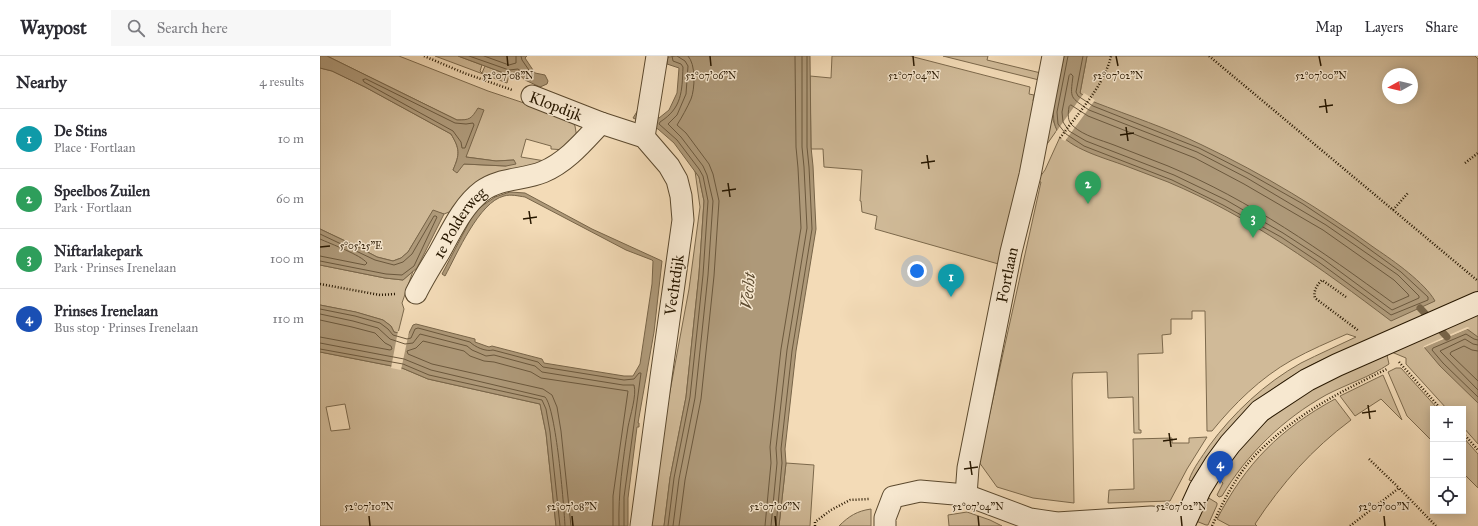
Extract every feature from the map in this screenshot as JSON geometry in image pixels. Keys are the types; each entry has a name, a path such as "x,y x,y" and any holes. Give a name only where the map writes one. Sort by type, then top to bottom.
{"street":[{"path":"644,137 657,56"},
{"name":"Fortlaan","path":"966,495 968,468 1011,252 1030,175 1053,56"},
{"name":"Klopdijk","path":"532,96 601,123 644,137"},
{"name":"1e Polderweg","path":"416,293 458,220 471,201 484,190 498,184 544,172 560,163 581,145 601,123"},
{"name":"Vechtdijk","path":"641,526 683,220 681,196 677,180 669,166 644,137"},
{"path":"886,526 885,518 894,497 920,491 966,495 1030,519 1057,523 1151,517 1184,523 1200,489 1216,463 1230,444 1260,411 1307,380 1337,365 1470,306"}],"path":[{"name":"Klopdijk","path":"424,56 464,73 532,96"},
{"path":"1056,143 1095,90 1109,66 1111,56"},
{"path":"1209,56 1478,280"},
{"path":"1465,163 1478,152"},
{"path":"1393,210 1408,193"},
{"path":"1346,296 1322,280 1314,293 1315,298 1358,331 1365,333"},
{"path":"320,284 380,295 416,293"},
{"path":"1389,342 1400,363 1438,406"},
{"path":"1395,366 1400,363"},
{"path":"1212,526 1222,502 1244,469 1279,433 1302,415 1336,394 1390,368"},
{"path":"1466,436 1478,450"},
{"path":"1369,459 1436,526"},
{"path":"1350,526 1399,488"},
{"path":"815,526 815,522 820,518 831,510 850,500 894,497"}],"shaded area":[{"path":"327,56 399,56 573,122 577,138 566,150 551,149 551,146 526,139 521,157 551,162 457,209 444,214 433,211 408,252 401,258 393,261 377,257 320,229 320,68 332,71 365,87 451,134 458,152 453,170 464,164 506,166 514,160 496,161 466,157 472,118 467,120 457,120"},
{"path":"435,56 458,56 482,65 480,71 482,73 485,66 509,75 507,83"},
{"path":"832,56 910,56 1030,87 1029,94 1034,95 1033,101 1039,102 1002,265 875,229 877,216 862,212 860,201 862,170 824,167 823,149 811,149 810,76 831,78"},
{"path":"943,56 988,56 987,60 1045,74 1043,81"},
{"path":"1059,56 1064,56 1053,111 1053,120 1057,130 1045,147"},
{"path":"1087,56 1475,56 1478,59 1478,444 1466,430 1466,406 1444,406 1406,364 1406,358 1365,341 1302,370 1263,396 1224,435 1212,450 1192,481 1189,480 1198,463 1218,434 1228,422 1262,389 1301,363 1356,337 1347,334 1280,367 1248,392 1212,431 1207,431 1205,311 1192,311 1192,319 1171,319 1171,334 1162,335 1163,353 1138,354 1139,430 1141,430 1141,433 1134,433 1133,397 1108,398 1107,372 1073,373 1074,503 1033,498 997,487 979,462 1041,182 1037,181 1045,170 1080,93"},
{"path":"695,171 699,177 704,201 699,274 686,397 670,478 664,526 649,526 655,472 689,289 700,207"},
{"path":"320,265 385,278 403,280 413,271 402,303 404,309 398,333 394,332 391,326 383,320 355,312 320,305"},
{"path":"320,352 402,368 428,379 540,404 546,433 556,526 320,526","holes":["345,404 350,429 331,431 326,407"]},
{"path":"1387,355 1389,364 1374,373 1326,395 1281,426 1243,466 1222,496 1219,497 1217,495 1223,483 1218,479 1235,455 1269,419 1282,408 1326,382"},
{"path":"1396,368 1401,368 1435,406 1430,406 1430,439 1407,416 1388,372"},
{"path":"1383,375 1402,420 1381,399 1355,416 1340,396"},
{"path":"1335,399 1351,420 1323,443 1298,468 1265,509 1255,524 1257,526 1230,526 1217,519 1240,481 1266,449 1297,423 1315,410"},
{"path":"1207,437 1187,469 1170,501 1108,503 1109,490 1134,489 1133,439 1172,438 1172,443 1189,443 1189,438"},
{"path":"1466,440 1478,454 1478,488 1466,476"},
{"path":"786,463 814,465 810,526 779,526"},
{"path":"1207,497 1217,503 1217,505 1208,525 1206,525 1196,521"},
{"path":"871,509 871,526 839,526 854,514"},
{"path":"967,512 1002,526 949,526 948,515"}],"water":[{"path":"320,56 327,56 457,120 465,120 470,118 474,115 478,108 484,110 466,157 496,161 514,160 516,164 506,166 464,164 457,173 453,170 458,152 451,134 365,87 332,71 320,68"},
{"path":"458,56 527,56 525,58 535,73 545,75 548,81 547,84 540,87 525,80 517,73 509,75"},
{"name":"Vecht","path":"810,56 811,147 816,229 796,351 785,449 786,463 779,526 664,526 670,478 686,397 699,274 704,201 699,177 674,143 658,129 633,118 638,110 659,118 669,110 677,93 679,68 667,64 668,57"},
{"path":"1064,56 1087,56 1080,93 1094,102 1202,145 1225,156 1291,193 1355,234 1400,266 1424,287 1435,301 1391,321 1284,244 1256,227 1168,182 1098,156 1070,143 1057,130 1054,123 1053,114"},
{"path":"510,192 525,193 592,229 662,261 654,332 638,423 639,427 637,427 628,498 628,526 556,526 546,433 540,404 428,379 402,368 320,352 320,305 356,312 383,320 391,326 394,332 408,335 413,325 416,324 475,339 475,342 489,347 492,346 542,359 544,363 624,376 633,376 640,364 652,284 652,260 626,250 525,197 509,195 495,200 486,208 462,243 445,276 442,274 473,215 482,206 495,197"},
{"path":"433,210 444,214 417,268 403,280 385,278 320,265 320,229 377,257 393,261 401,258 408,252"},
{"path":"1467,329 1478,337 1478,403 1440,366 1424,347"}],"pier":[{"path":"1084,93 1095,100 1065,141 1061,139 1056,132"},
{"path":"1467,327 1470,328 1423,348 1424,346"},
{"path":"398,331 409,332 401,370 391,368"}],"waterway":[{"path":"1420,308 1447,337"}],"place":[{"name":"Speelbos Zuilen","path":"1088,204"},
{"name":"Niftarlakepark","path":"1253,238"},
{"name":"De Stins","path":"951,297"},
{"name":"Prinses Irenelaan","path":"1220,484"}]}
